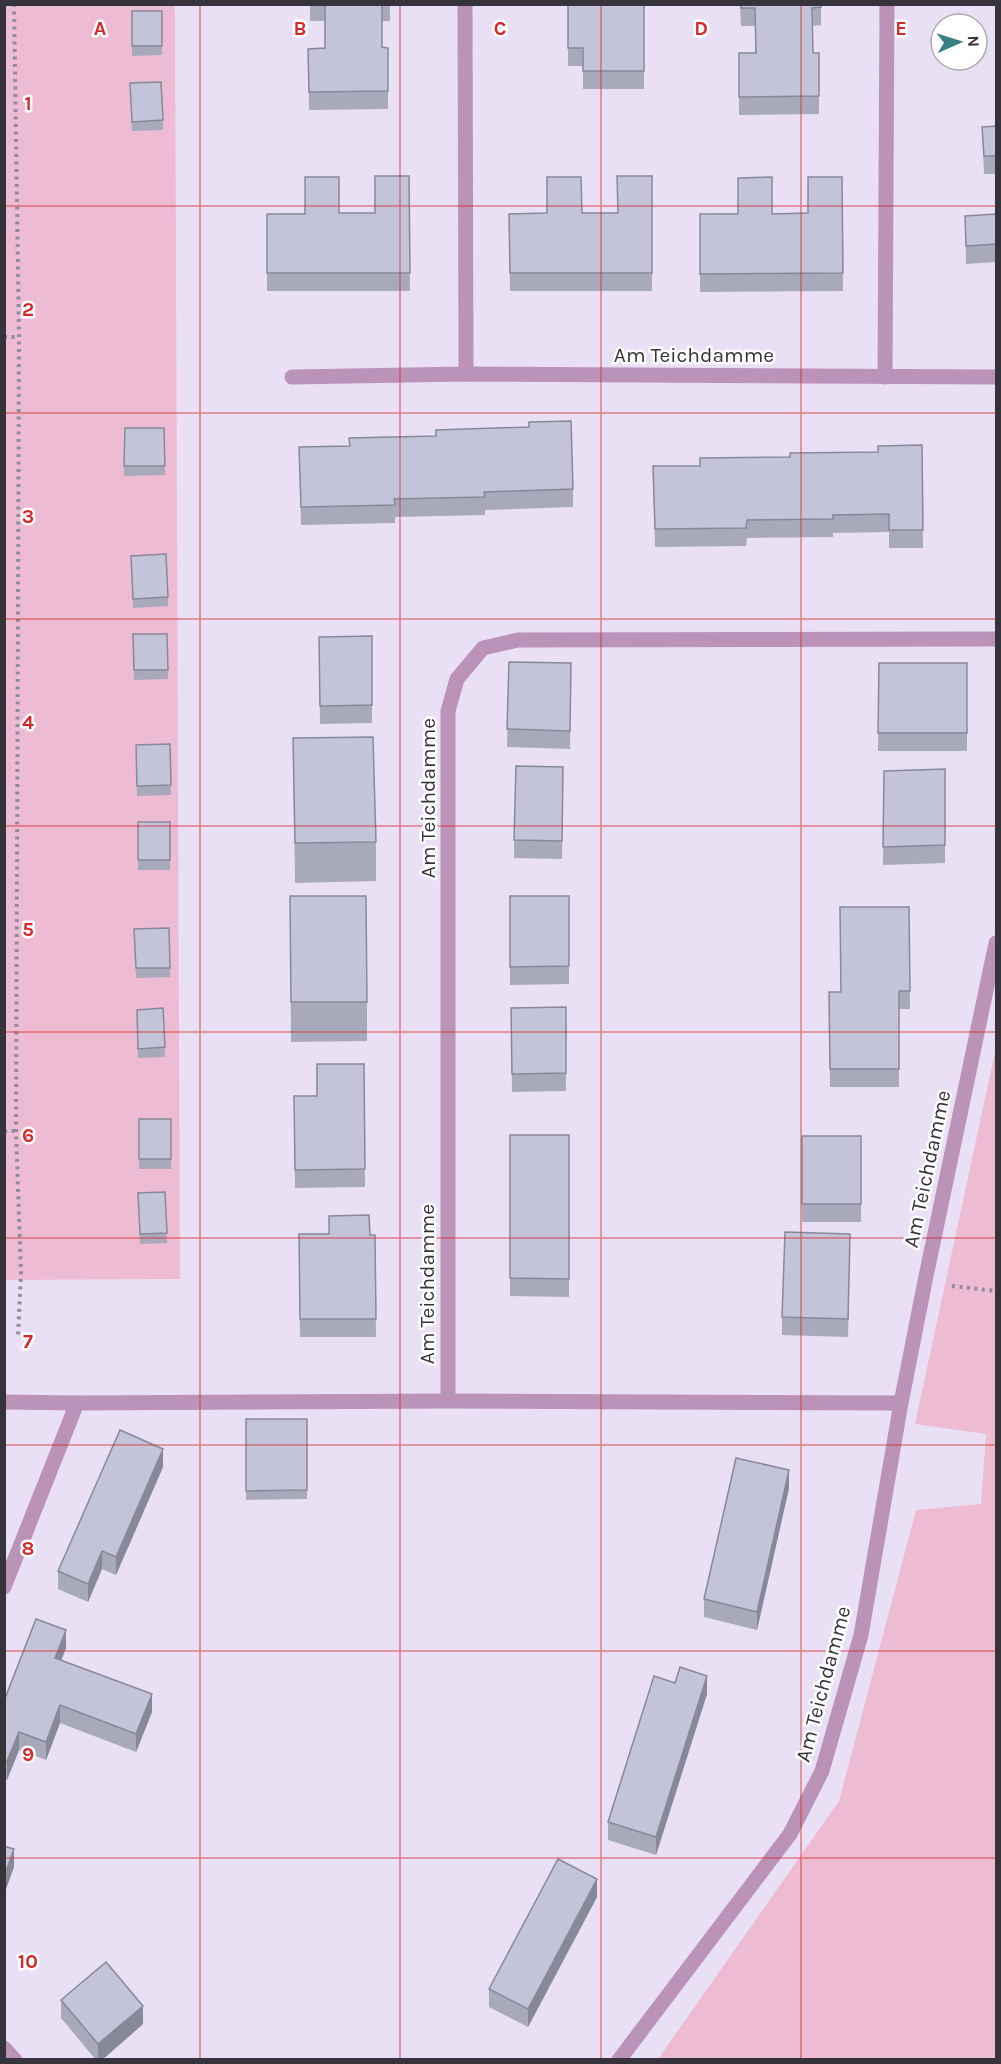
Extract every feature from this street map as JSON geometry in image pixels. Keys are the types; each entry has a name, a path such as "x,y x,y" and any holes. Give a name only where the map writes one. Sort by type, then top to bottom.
{"street":[{"path":"465,4 466,374"},
{"path":"885,377 887,4"},
{"name":"Am Teichdamme","path":"292,376 466,374 996,377"},
{"name":"Am Teichdamme","path":"448,1401 448,711 457,679 483,648 518,640 996,639"},
{"name":"Am Teichdamme","path":"620,2060 789,1834 822,1772 861,1635 901,1403 996,944"},
{"path":"4,1402 901,1403"},
{"path":"4,1587 77,1403"},
{"path":"4,2048 15,2060"}],"path":[{"path":"14,4 19,337 16,1131 21,1274 18,1335"},
{"path":"4,337 19,337"},
{"path":"4,1131 16,1131"},
{"path":"968,1289 996,1291"}],"shaded area":[{"path":"4,5 175,5 180,1279 5,1280"},
{"path":"996,1047 996,2059 658,2059 839,1801 916,1510 981,1504 986,1434 915,1424"}],"building":[{"path":"325,4 382,4 382,47 388,48 388,91 309,92 308,49 325,48"},
{"path":"568,4 644,4 644,71 583,71 583,48 568,48"},
{"path":"741,4 821,4 821,7 812,8 813,53 819,53 819,96 739,97 739,53 756,53 755,8 741,8"},
{"path":"132,11 162,11 162,46 132,46"},
{"path":"161,82 163,120 132,122 130,83"},
{"path":"996,126 996,156 984,156 982,127"},
{"path":"375,176 409,176 410,273 267,273 267,214 305,214 305,177 339,177 339,213 375,213"},
{"path":"617,176 652,176 652,273 510,273 509,214 547,213 547,177 581,177 582,213 618,213"},
{"path":"772,177 772,214 808,213 808,177 842,177 843,273 700,274 700,214 738,214 738,178"},
{"path":"996,214 996,244 966,246 965,216"},
{"path":"571,421 573,489 484,492 485,497 394,499 395,505 301,507 299,447 350,446 349,438 436,436 436,430 529,427 529,422"},
{"path":"125,428 164,428 165,466 124,466"},
{"path":"922,445 923,530 889,530 889,514 833,515 833,519 747,520 746,528 655,529 653,466 700,466 700,458 790,457 790,453 878,452 878,446"},
{"path":"166,554 168,597 133,599 131,556"},
{"path":"133,634 167,634 168,670 134,670"},
{"path":"372,636 372,705 320,706 319,637"},
{"path":"509,662 571,663 570,731 507,729"},
{"path":"879,663 967,663 967,733 878,733"},
{"path":"373,737 376,842 295,843 293,738"},
{"path":"170,744 171,785 137,786 136,745"},
{"path":"516,766 563,767 562,841 514,840"},
{"path":"945,769 945,845 883,847 884,771"},
{"path":"138,822 170,822 170,860 138,860"},
{"path":"290,896 366,896 367,1002 291,1002"},
{"path":"510,896 569,896 569,966 510,967"},
{"path":"840,907 909,907 910,991 899,991 899,1069 830,1069 829,992 841,992"},
{"path":"169,928 170,968 136,968 134,929"},
{"path":"566,1007 566,1073 512,1074 511,1008"},
{"path":"163,1008 165,1047 138,1049 137,1010"},
{"path":"317,1064 364,1064 365,1169 295,1170 294,1096 317,1096"},
{"path":"139,1119 171,1119 171,1159 139,1159"},
{"path":"510,1135 569,1135 569,1279 510,1278"},
{"path":"802,1136 861,1136 861,1204 802,1204"},
{"path":"165,1192 167,1233 140,1234 138,1193"},
{"path":"369,1215 370,1235 375,1235 376,1319 300,1319 299,1234 329,1234 329,1216"},
{"path":"785,1232 850,1234 848,1319 782,1317"},
{"path":"246,1419 307,1419 307,1490 246,1491"},
{"path":"120,1430 163,1449 116,1557 102,1551 88,1584 58,1571"},
{"path":"736,1458 789,1470 757,1612 704,1599"},
{"path":"36,1619 66,1630 55,1658 152,1694 136,1734 60,1705 46,1742 19,1732 7,1761 4,1761 4,1701"},
{"path":"680,1667 707,1676 656,1837 608,1822 654,1676 675,1683"},
{"path":"4,1846 14,1849 4,1877"},
{"path":"558,1859 597,1879 528,2009 489,1989"},
{"path":"106,1962 143,2006 98,2044 61,2000"}]}
